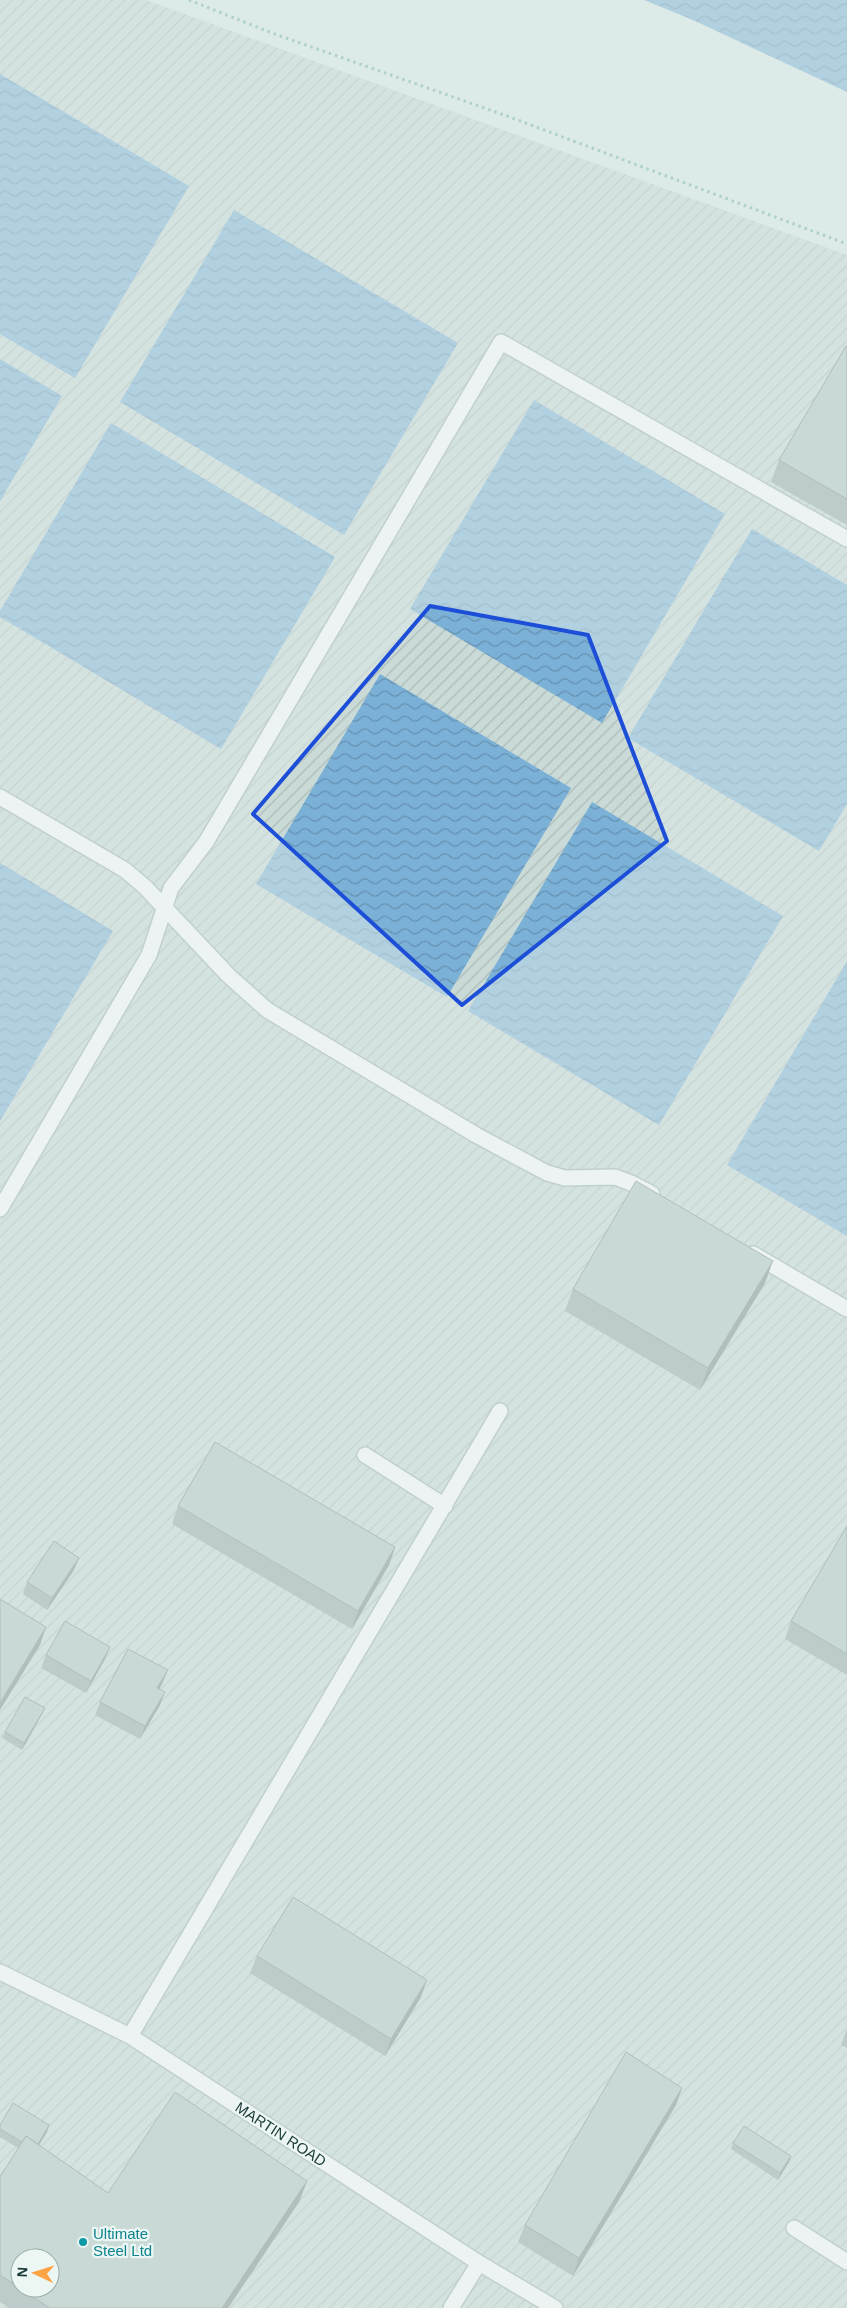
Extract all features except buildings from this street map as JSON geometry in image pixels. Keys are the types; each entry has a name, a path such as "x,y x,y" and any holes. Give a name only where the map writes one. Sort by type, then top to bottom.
{"street":[{"path":"0,1209 149,955 171,888 206,842 501,342 847,538"},
{"path":"0,797 125,870 145,887 229,976 267,1010 476,1135 547,1174 565,1178 615,1177 631,1183 666,1203"},
{"path":"744,1248 847,1309"},
{"path":"130,2036 500,1412"},
{"path":"364,1454 444,1506"},
{"name":"MARTIN ROAD","path":"0,1972 130,2036 478,2263 555,2308"},
{"path":"794,2228 847,2262"},
{"path":"451,2308 478,2263"}],"path":[{"path":"189,0 272,33 507,116 847,244"}],"highlighted area":[{"path":"430,606 588,635 667,841 462,1005 253,814"}],"shaded area":[{"path":"0,0 146,0 847,255 847,2308 0,2308"}],"water":[{"path":"644,0 847,0 847,92 693,20"},
{"path":"0,74 189,186 75,378 0,334"},
{"path":"234,210 458,343 344,535 120,402"},
{"path":"0,359 62,396 0,501"},
{"path":"534,400 725,514 602,723 410,609"},
{"path":"111,423 335,557 221,749 0,617 0,611"},
{"path":"752,529 847,585 847,804 819,851 628,738"},
{"path":"380,674 571,788 447,997 256,884"},
{"path":"592,802 783,916 659,1125 468,1011"},
{"path":"0,863 113,931 0,1121"},
{"path":"847,961 847,1236 727,1165"}],"place":[{"name":"Ultimate Steel Ltd","path":"83,2242"}]}
